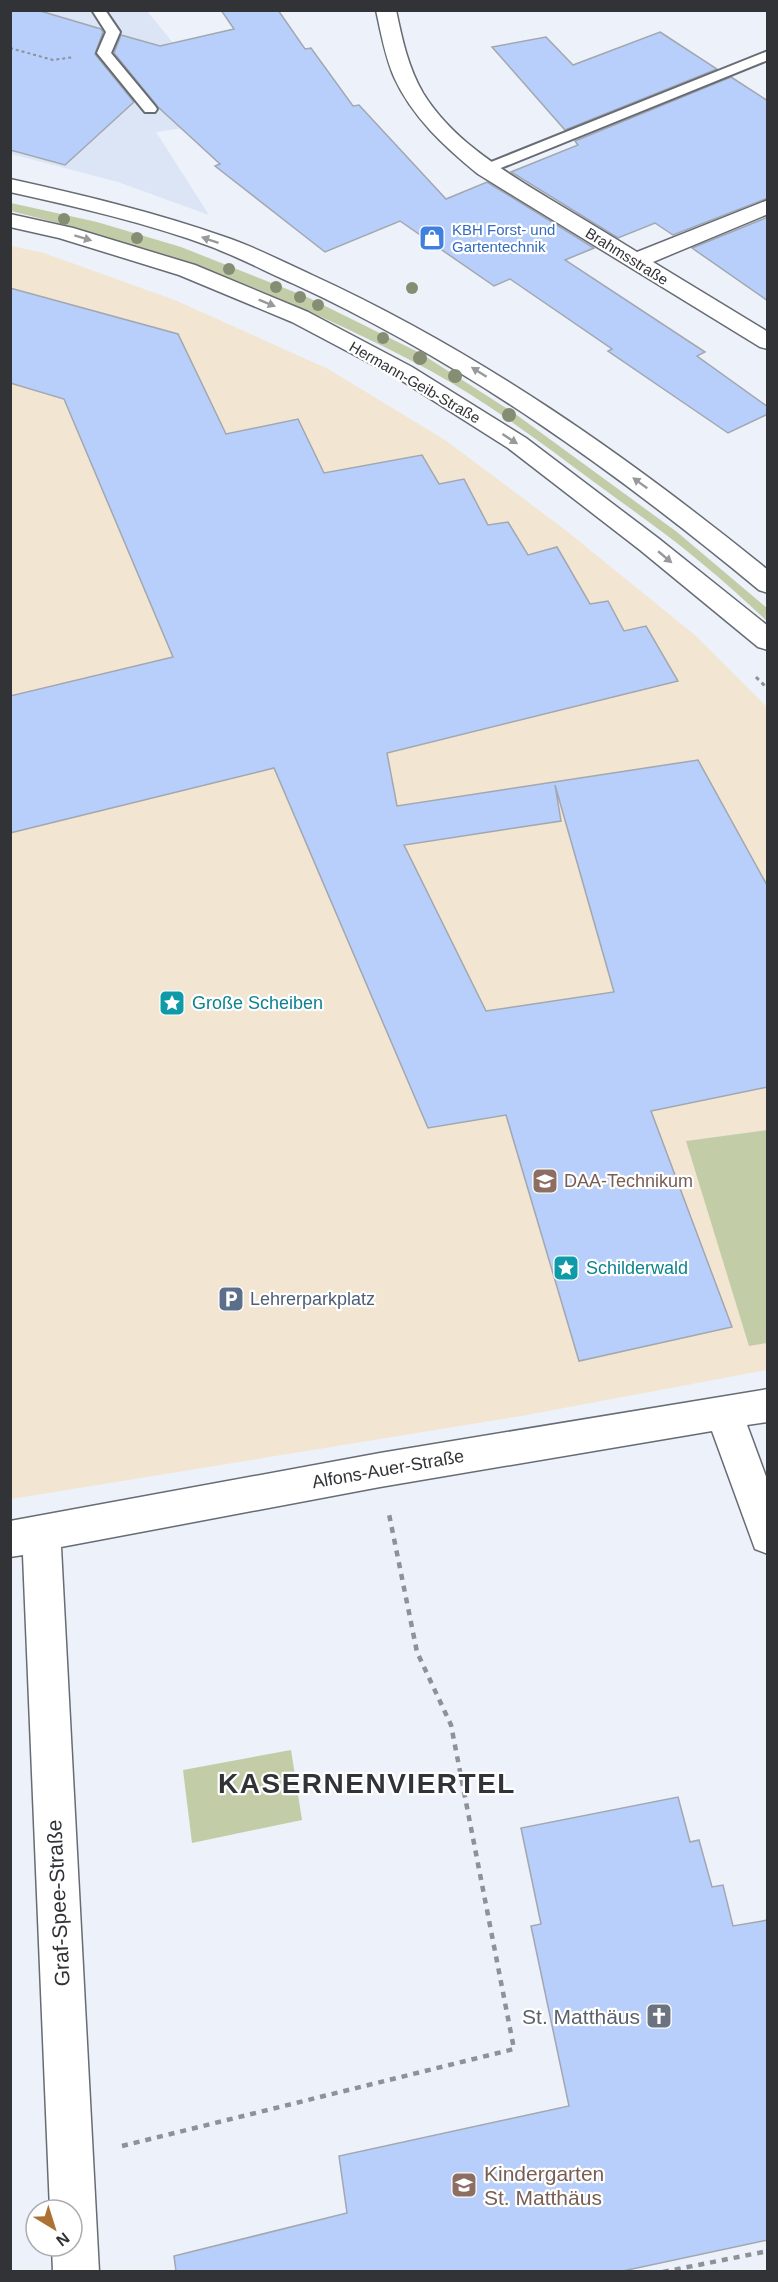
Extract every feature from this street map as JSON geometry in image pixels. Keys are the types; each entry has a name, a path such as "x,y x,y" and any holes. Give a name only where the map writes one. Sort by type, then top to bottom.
{"street":[{"name":"Brahmsstraße","path":"386,10 398,61 406,81 436,124 457,146 486,170 768,342"},
{"path":"10,185 120,210 218,242 342,295 441,349 545,414 689,518 768,584"},
{"path":"636,261 768,206"},
{"name":"Hermann-Geib-Straße","path":"10,220 65,233 187,270 300,317 404,372 517,443 649,544 768,641"},
{"name":"Alfons-Auer-Straße","path":"26,1537 380,1470 768,1405"},
{"path":"724,1412 768,1536"},
{"name":"Graf-Spee-Straße","path":"26,1537 76,2271"}],"lane":[{"path":"98,10 113,32 104,53 150,109"},
{"path":"486,170 768,55"}],"path":[{"path":"10,48 53,60 104,53"},
{"path":"750,671 768,688"},
{"path":"70,2159 514,2049 451,1725 417,1652 380,1470"},
{"path":"663,2271 768,2251"}],"shaded area":[{"path":"10,11 147,11 173,43 149,48 210,124 156,132 209,215 118,182 11,154"},
{"path":"11,246 44,253 177,301 328,369 445,440 564,529 696,636 768,708 767,1370 521,1416 11,1499"}],"green space":[{"path":"11,203 97,222 181,247 307,297 420,353 514,413 677,532 767,608 767,621 717,576 661,531 514,423 429,370 328,320 225,277 119,241 11,211"},
{"path":"767,1130 767,1343 749,1346 686,1141"},
{"path":"291,1750 302,1820 192,1843 183,1770"}],"building":[{"path":"10,10 37,10 101,29 103,32 95,54 134,102 65,165 10,150"},
{"path":"221,10 278,10 305,49 311,48 353,106 359,105 446,199 487,182 594,248 565,260 705,352 697,356 768,407 768,414 728,433 608,351 612,349 510,279 494,286 400,221 325,252 215,166 220,164 158,107 114,53 121,35 160,46 234,29"},
{"path":"660,32 717,69 565,130 492,47 546,37 573,65"},
{"path":"731,77 768,101 768,198 673,235 655,223 618,238 511,172 578,145 575,141"},
{"path":"768,217 768,301 692,248"},
{"path":"10,288 178,334 226,434 298,419 324,473 422,455 439,484 464,479 488,525 508,522 528,555 557,547 590,604 608,601 624,631 646,626 678,681 387,753 397,806 698,760 768,887 768,1087 651,1111 732,1327 579,1361 506,1115 428,1128 274,768 10,833 10,696 173,657 64,399 10,383","holes":["555,785 614,992 486,1011 404,845 561,821"]},
{"name":"St. Matthäus","path":"678,1797 690,1842 699,1840 712,1887 723,1885 733,1926 768,1920 768,2240 623,2271 176,2271 174,2256 347,2213 339,2156 569,2106 531,1926 541,1924 521,1828"}],"place":[{"name":"KBH Forst- und Gartentechnik","path":"432,238"},
{"name":"Große Scheiben","path":"172,1003"},
{"name":"DAA-Technikum","path":"545,1181"},
{"name":"Schilderwald","path":"566,1268"},
{"name":"Lehrerparkplatz","path":"231,1299"},
{"name":"St. Matthäus","path":"659,2016"},
{"name":"Kindergarten St. Matthäus","path":"464,2185"}],"district":[{"name":"KASERNENVIERTEL","path":"367,1783"}]}
